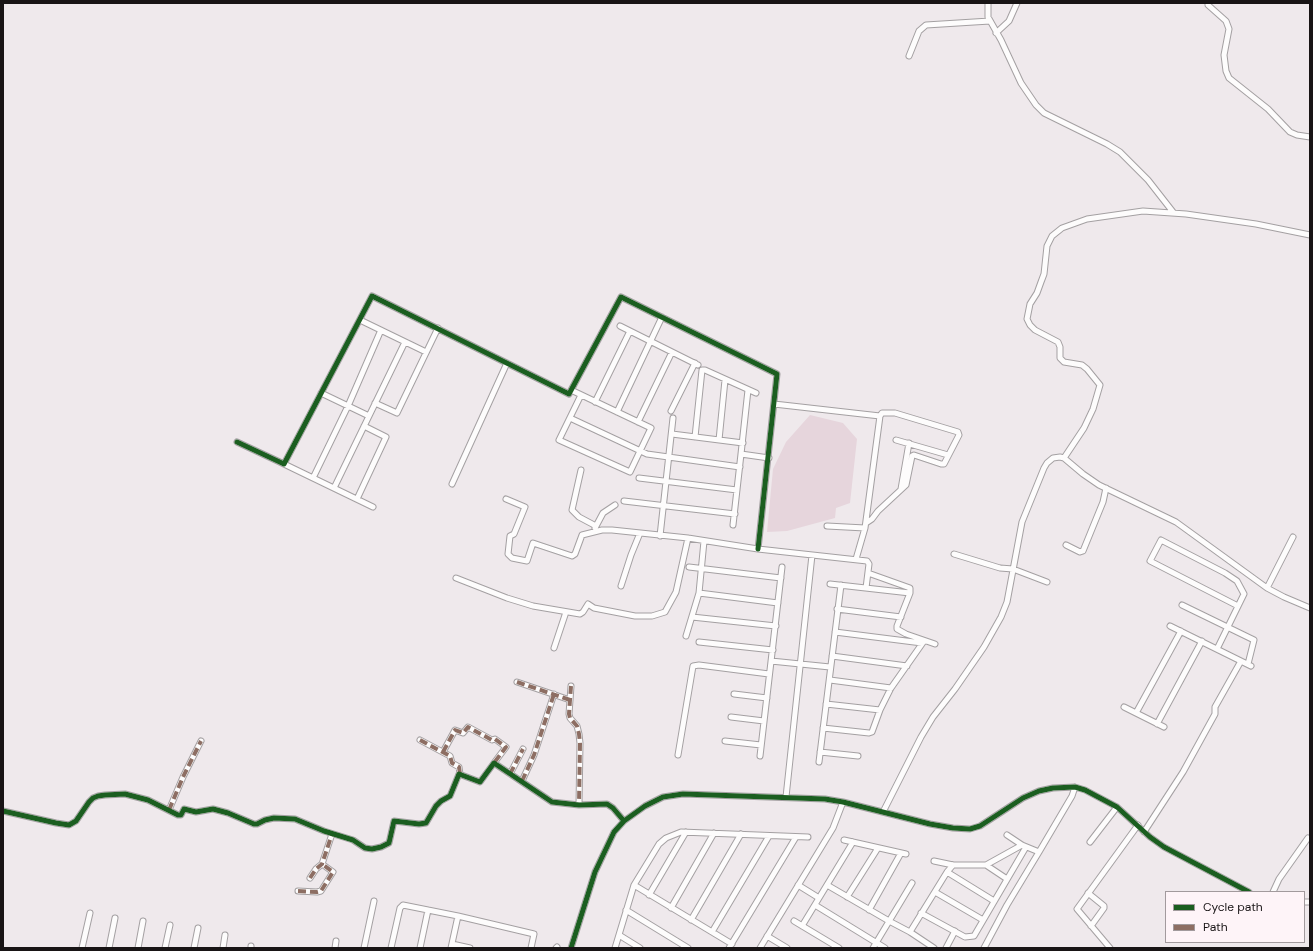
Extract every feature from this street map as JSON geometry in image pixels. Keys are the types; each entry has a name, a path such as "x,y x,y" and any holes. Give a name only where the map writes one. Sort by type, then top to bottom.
{"street":[{"path":"988,3 987,12 990,21 1021,83 1036,105 1044,114 1107,144 1120,152 1148,180 1173,212"},
{"path":"996,33 1009,21 1017,3"},
{"path":"1202,3 1208,4 1226,21 1229,29 1224,55 1226,71 1229,78 1268,109 1290,132 1297,135 1310,137"},
{"path":"909,56 919,31 926,24 990,21"},
{"path":"1064,458 1084,428 1093,409 1100,385 1087,368 1082,365 1064,362 1062,360 1058,342 1035,330 1027,319 1030,304 1037,293 1044,274 1047,246 1052,236 1062,228 1087,219 1143,211 1173,212 1256,224 1310,235"},
{"path":"284,464 372,296 569,394 621,297 776,373 778,377 758,549"},
{"path":"617,412 662,317"},
{"path":"360,320 426,352"},
{"path":"620,326 696,364 670,411"},
{"path":"376,403 397,413 438,328"},
{"path":"313,478 348,406 381,330"},
{"path":"595,402 630,332"},
{"path":"334,488 405,342"},
{"path":"638,422 672,352"},
{"path":"452,484 506,363"},
{"path":"694,437 702,371 705,370 756,393"},
{"path":"720,440 725,380"},
{"path":"571,390 651,428 630,472 559,440 581,395"},
{"path":"733,525 748,390"},
{"path":"321,393 369,416"},
{"path":"774,404 880,416"},
{"path":"856,559 866,523 880,416 884,412 895,413 958,432 959,436 945,463 942,464 913,455 906,485 878,511 872,519 866,523"},
{"path":"570,418 647,454 740,467"},
{"path":"660,536 673,418"},
{"path":"357,499 386,437 364,426"},
{"path":"672,434 743,443"},
{"path":"896,440 948,455"},
{"path":"237,442 373,507"},
{"path":"901,489 909,443"},
{"path":"741,454 769,458"},
{"path":"883,812 921,737 933,717 955,689 984,647 1008,602 1022,522 1044,468 1053,458 1064,458 1091,480 1176,522 1267,588 1310,608"},
{"path":"581,470 572,510 579,517 596,526"},
{"path":"640,478 737,490"},
{"path":"1066,546 1080,552 1083,551 1103,502 1106,488"},
{"path":"506,499 525,507 514,534 510,536 508,554 512,558 527,561 533,543 572,556 582,535 612,530 688,538 758,549 868,561 866,588"},
{"path":"624,501 734,514"},
{"path":"594,532 603,513 615,505"},
{"path":"827,526 865,528"},
{"path":"621,586 640,533"},
{"path":"1267,588 1293,536"},
{"path":"456,578 507,598 533,606 581,613 588,604 594,608 641,617 652,616 665,612 676,592 688,538"},
{"path":"1217,649 1244,594 1236,581 1225,573 1161,540 1150,561 1238,606"},
{"path":"686,636 699,592 704,541"},
{"path":"954,554 1000,568 1013,569 1047,582"},
{"path":"786,798 812,555"},
{"path":"689,567 781,578"},
{"path":"760,756 782,567"},
{"path":"868,573 910,588 910,593 897,626 898,630 923,642"},
{"path":"830,584 910,593"},
{"path":"819,762 841,585"},
{"path":"699,592 778,603"},
{"path":"1170,626 1249,665 1254,640 1182,605"},
{"path":"838,609 901,617"},
{"path":"554,648 566,612"},
{"path":"692,617 776,626"},
{"path":"1136,713 1181,631"},
{"path":"835,632 935,644"},
{"path":"699,642 772,650"},
{"path":"823,728 870,733 873,731 880,710 891,688 923,642"},
{"path":"1157,724 1202,642"},
{"path":"832,656 907,666"},
{"path":"771,661 830,667"},
{"path":"1144,832 1183,772 1215,714 1215,707 1241,661"},
{"path":"678,755 693,666 699,665 770,674"},
{"path":"830,680 891,688"},
{"path":"517,682 570,700"},
{"path":"571,686 570,718 577,726 580,743 579,805"},
{"path":"522,782 534,755 554,694"},
{"path":"734,694 766,698"},
{"path":"826,704 880,710"},
{"path":"1124,707 1164,727"},
{"path":"731,717 764,721"},
{"path":"443,752 455,730 463,733 468,727 492,740 494,739 506,747 480,782 460,774"},
{"path":"3,811 69,825 76,822 89,802 98,796 114,794 136,796 178,815 180,815 184,809 196,812 213,809 228,812 257,824 274,818 295,819 332,834 353,840 368,849 377,849 389,842 394,821 419,824 426,823 436,806 450,796 458,775 460,774 459,766 452,763 450,756 420,740"},
{"path":"169,810 201,741"},
{"path":"725,741 761,745"},
{"path":"510,774 523,749"},
{"path":"820,752 858,756"},
{"path":"494,763 546,800 579,805 607,804 613,808 624,821"},
{"path":"572,948 595,872 611,837 624,821 652,802 673,795 695,794 825,799 944,827 970,829 980,826 1018,801 1039,791 1053,788 1075,788 1085,790 1116,808 1164,847 1247,891"},
{"path":"984,948 1038,852 1072,796 1075,788"},
{"path":"760,948 833,828 842,802"},
{"path":"1090,842 1112,816 1116,808"},
{"path":"1110,948 1077,910 1137,826"},
{"path":"649,895 686,832"},
{"path":"615,948 634,885 659,844 666,838 674,834 686,832 808,837"},
{"path":"671,908 714,833"},
{"path":"310,878 316,869 322,864 332,834"},
{"path":"691,920 741,834"},
{"path":"1007,835 1024,846 1038,852"},
{"path":"712,932 770,836"},
{"path":"634,885 712,932 730,946 796,837"},
{"path":"1274,891 1279,880 1308,838"},
{"path":"844,840 904,854 869,910"},
{"path":"802,926 853,842"},
{"path":"934,862 953,865 986,864 1024,846"},
{"path":"921,913 965,937 974,936 1024,846"},
{"path":"847,897 878,848"},
{"path":"298,891 321,891 333,872 322,864"},
{"path":"986,864 1007,879"},
{"path":"910,932 947,872 953,865"},
{"path":"947,872 994,901"},
{"path":"873,948 912,883"},
{"path":"798,885 819,898"},
{"path":"827,885 910,932 934,948"},
{"path":"935,892 983,920"},
{"path":"1088,893 1104,906 1091,926"},
{"path":"364,948 374,901"},
{"path":"815,905 885,948"},
{"path":"391,948 401,906 458,916 534,934 531,948"},
{"path":"420,948 428,910"},
{"path":"626,910 688,948"},
{"path":"82,948 90,913"},
{"path":"458,916 452,946 470,948"},
{"path":"109,948 116,918"},
{"path":"138,948 143,921"},
{"path":"794,921 839,948"},
{"path":"165,948 170,925"},
{"path":"194,948 198,928"},
{"path":"946,948 954,932"},
{"path":"223,948 225,935"},
{"path":"619,935 640,948"},
{"path":"767,936 787,948"},
{"path":"335,948 336,941"}],"shaded area":[{"path":"810,415 843,423 857,439 850,503 836,508 835,518 787,531 767,532 773,469 786,442"}],"marked path":[{"path":"517,682 570,700"},
{"path":"571,686 569,714 570,718 577,726 580,743 579,805"},
{"path":"522,781 534,755 554,694"},
{"path":"443,752 455,730 463,733 468,727 492,740 495,739 506,747 494,763"},
{"path":"420,740 450,756 452,763 459,767 460,774"},
{"path":"169,810 201,741"},
{"path":"510,774 523,749"},
{"path":"310,878 316,869 322,864 332,834"},
{"path":"298,891 321,891 333,872 322,864"}],"cycle path":[{"path":"237,442 284,464 372,296 569,394 621,297 777,374 758,549"},
{"path":"3,811 69,825 76,821 93,798 105,795 125,794 148,800 178,815 181,815 184,809 196,812 213,809 228,813 254,824 274,818 295,819 324,831 353,840 365,848 372,849 389,843 394,821 419,824 426,823 436,806 450,796 459,774 480,782 494,763 552,802 579,805 607,804 613,808 624,821"},
{"path":"571,948 595,872 614,832 624,821 645,806 663,797 683,794 825,799 843,802 930,824 970,829 980,826 1023,798 1039,791 1053,788 1075,787 1085,790 1117,807 1150,837 1164,847 1247,891"}]}
